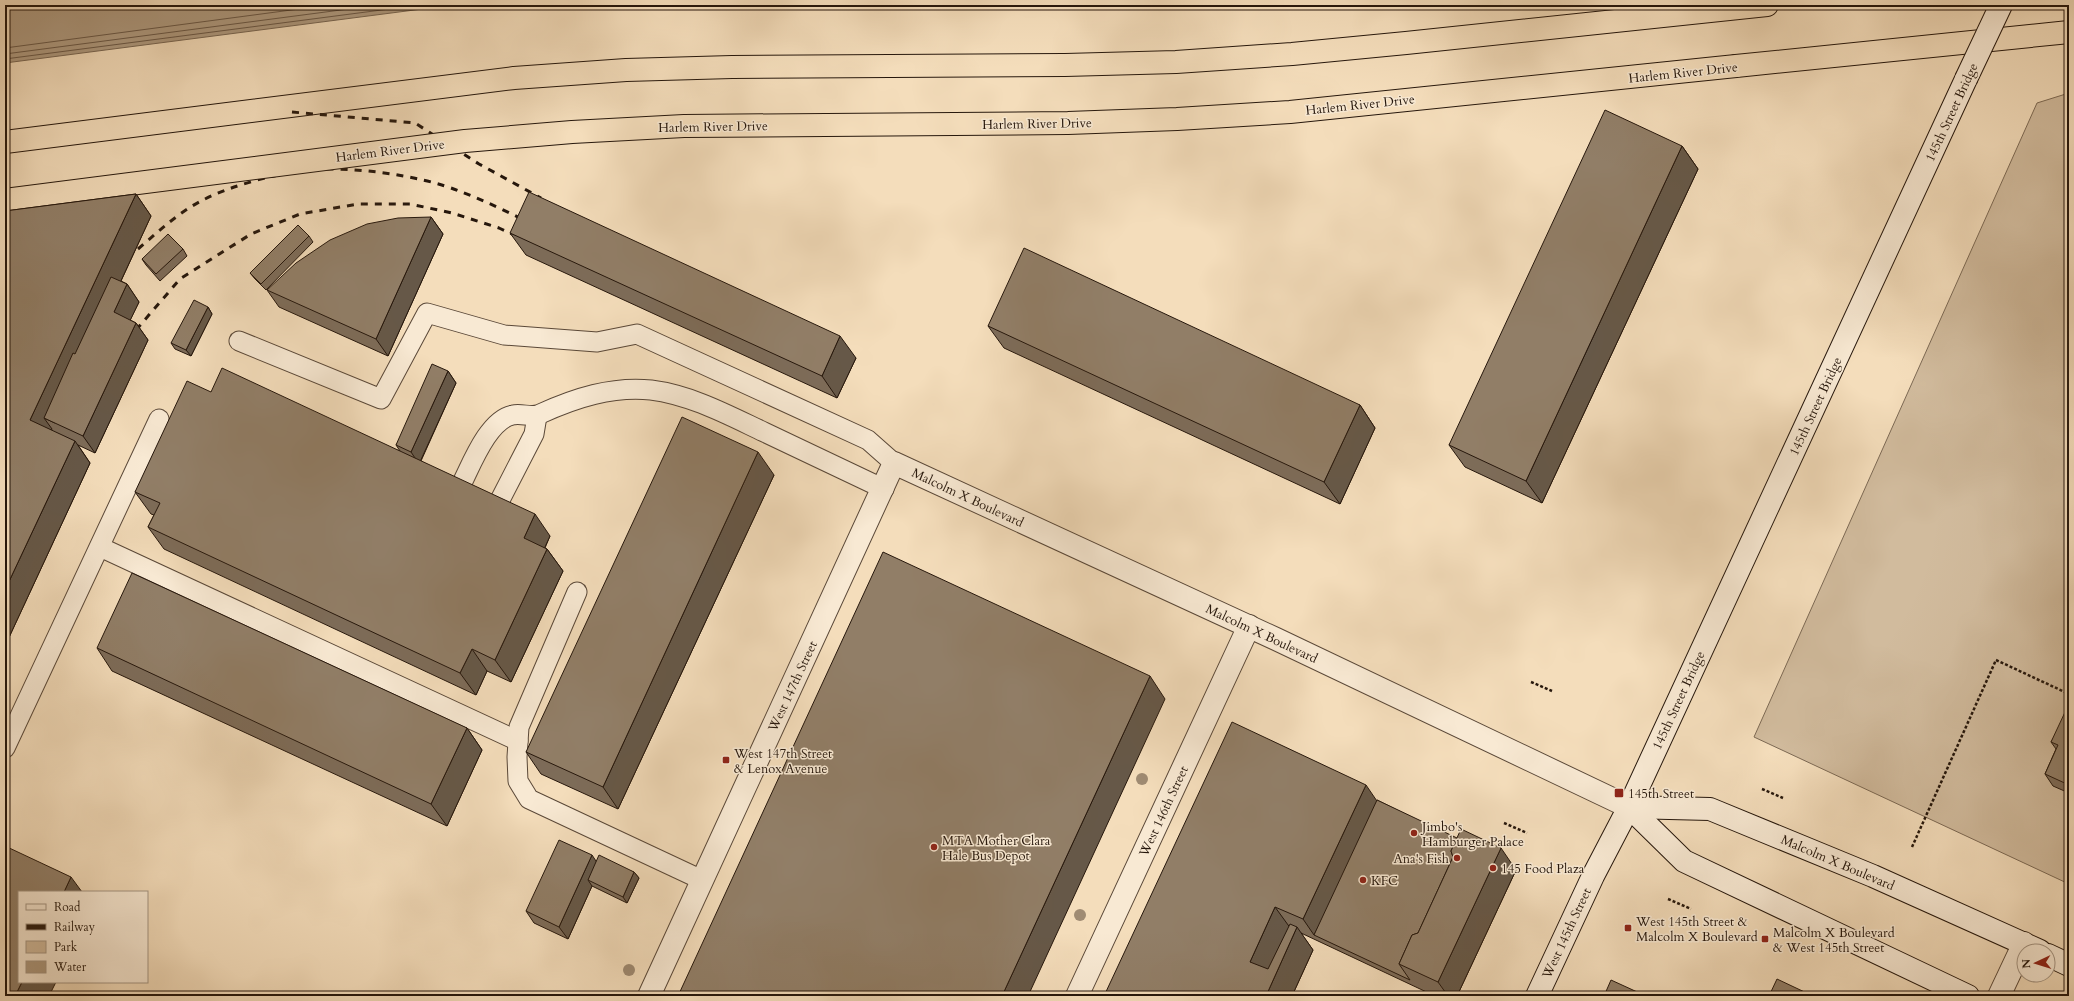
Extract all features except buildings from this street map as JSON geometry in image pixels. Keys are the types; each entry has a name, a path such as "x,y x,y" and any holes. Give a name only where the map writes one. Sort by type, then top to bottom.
{"highway":[{"path":"5,142 514,78 626,70 732,67 1041,65 1176,62 1315,52 1767,5"},
{"name":"Harlem River Drive","path":"5,200 465,141 572,132 684,126 1068,123 1177,119 1290,112 2069,32"}],"main road":[{"name":"145th Street Bridge","path":"1629,807 2001,5"},
{"name":"Malcolm X Boulevard","path":"894,463 1249,626 1629,807 1684,861 1968,996"},
{"name":"West 147th Street","path":"649,996 884,489 894,463"},
{"name":"West 146th Street","path":"1077,996 1249,626"},
{"name":"Malcolm X Boulevard","path":"1629,807 1710,809 1873,876 2023,943"},
{"name":"West 145th Street","path":"1537,996 1593,876 1629,807"},
{"path":"2056,959 2069,965"},
{"path":"1999,996 2016,971"}],"lane":[{"path":"239,342 381,399 427,313 504,335 598,342 637,334 868,440 894,463"},
{"path":"462,483 479,449 496,424 512,415 536,416 582,397 605,392 649,390 675,394 716,409 884,489"},
{"path":"500,502 534,434 536,416"},
{"path":"5,748 160,419"},
{"path":"100,547 518,740"},
{"path":"577,592 519,727 518,781 530,799 702,880"}],"path":[{"path":"1912,848 1996,660 2069,694"},
{"path":"1531,682 1552,691"},
{"path":"1762,789 1783,798"},
{"path":"1504,822 1527,833"},
{"path":"1668,899 1691,909"}],"green space":[{"path":"2069,93 2069,884 1754,737 2037,103"}],"water":[{"path":"5,5 453,5 5,63"}],"railway":[{"path":"292,112 415,123 479,164 541,198"},
{"path":"138,249 177,216 203,200 254,181 308,170 344,169 385,173 425,180 468,194 528,222"},
{"path":"136,330 180,279 251,234 300,214 358,204 410,204 452,213 499,228 521,238"}],"place":[{"name":"West 147th Street & Lenox Avenue","path":"726,760"},
{"name":"145th Street","path":"1619,793"},
{"name":"Jimbo's Hamburger Palace","path":"1414,833"},
{"name":"MTA Mother Clara Hale Bus Depot","path":"934,847"},
{"name":"Ana's Fish","path":"1457,858"},
{"name":"145 Food Plaza","path":"1493,868"},
{"name":"KFC","path":"1363,880"},
{"name":"West 145th Street & Malcolm X Boulevard","path":"1628,928"},
{"name":"Malcolm X Boulevard & West 145th Street","path":"1765,939"}]}
